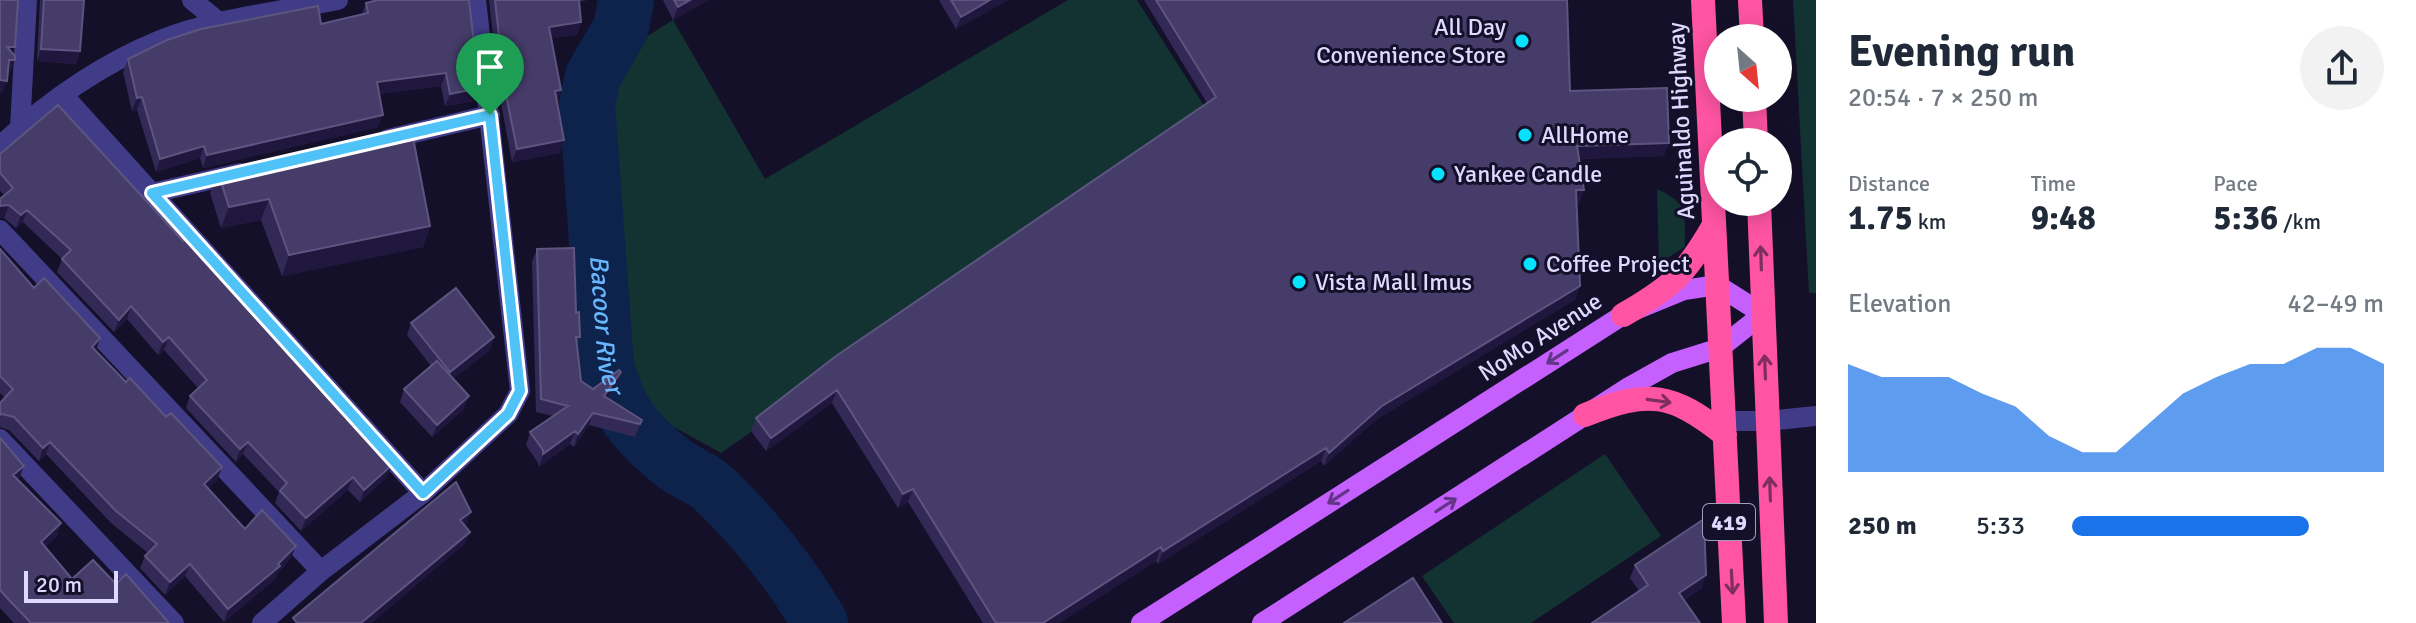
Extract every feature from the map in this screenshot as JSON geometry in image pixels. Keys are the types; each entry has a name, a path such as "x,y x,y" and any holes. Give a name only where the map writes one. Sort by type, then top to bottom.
{"highway":[{"name":"Aguinaldo Highway","path":"1703,0 1734,623"},
{"path":"1750,0 1751,24"},
{"name":"419","path":"1760,216 1776,623"},
{"path":"1623,315 1661,294 1678,279 1692,263 1714,225"},
{"path":"1585,415 1619,401 1657,399 1695,411 1724,428"}],"main road":[{"path":"1262,623 1649,375 1672,363 1720,348 1763,314 1717,285"},
{"name":"NoMo Avenue","path":"1141,623 1623,315 1684,290 1717,285"}],"street":[{"path":"20,128 27,0"},
{"path":"192,0 220,23"},
{"path":"0,146 105,66 161,40 220,23 338,0"},
{"path":"262,623 321,571 423,493 508,414 520,391 476,0"},
{"path":"64,96 423,493"},
{"path":"369,143 490,115"},
{"path":"152,193 263,168"},
{"path":"0,230 321,571"},
{"path":"1724,428 1816,416"},
{"path":"0,439 174,623"}],"green space":[{"path":"1068,0 1137,0 1208,112 721,453 636,406 626,387 607,91 616,56 673,20 765,179"},
{"path":"1793,0 1816,0 1816,293 1809,293"},
{"path":"1657,189 1680,205 1685,226 1685,247 1659,263"},
{"path":"1605,454 1661,536 1531,623 1454,623 1422,576"}],"building":[{"path":"0,0 18,0 15,47 7,47 15,60 9,60 7,81 0,80"},
{"path":"44,0 84,0 80,51 41,49"},
{"path":"378,0 469,0 479,88 450,94 446,73 377,82 383,115 207,155 204,146 160,159 142,97 137,98 128,59 167,40 201,29 318,6 321,24 368,13 366,3"},
{"path":"495,0 579,0 581,22 549,27 561,90 555,91 564,140 517,149 505,90"},
{"path":"674,0 690,0 678,7"},
{"path":"951,0 990,0 961,17"},
{"name":"Vista Mall Imus","path":"1156,0 1567,0 1570,91 1667,88 1669,143 1577,146 1584,190 1576,190 1580,286 1382,406 1329,453 1326,448 1163,551 1161,547 1043,623 996,623 913,489 903,494 837,390 771,438 756,418 836,356 1216,97"},
{"path":"58,105 184,242 179,225 392,465 364,490 353,477 306,518 280,491 287,483 248,442 240,449 190,396 207,380 169,337 163,342 131,306 119,320 62,259 71,250 27,210 21,215 9,205 0,206 0,199 13,188 0,173 0,154"},
{"path":"411,127 430,226 289,255 269,199 229,207 218,172"},
{"path":"574,248 580,337 576,337 581,381 593,389 619,370 621,372 604,396 642,420 640,424 593,413 578,434 575,431 543,454 530,432 568,406 541,399 537,249"},
{"path":"0,249 34,288 44,278 100,338 92,347 126,382 130,378 166,417 171,413 222,467 204,484 245,529 262,510 296,546 278,564 280,566 228,609 190,564 170,582 145,556 157,544 116,511 50,442 43,448 14,417 0,415 0,403 13,389 0,376"},
{"path":"456,288 494,337 450,372 411,323"},
{"path":"437,361 469,396 437,425 404,389"},
{"path":"0,438 24,466 13,475 61,523 41,542 72,579 93,560 116,584 126,574 169,623 31,623 9,600 0,590"},
{"path":"456,482 471,512 460,520 470,532 361,623 297,623 293,618"},
{"path":"1704,519 1706,575 1679,593 1700,623 1592,623 1648,585 1635,565"},
{"path":"1413,578 1442,623 1344,623"}],"waterway":[{"name":"Bacoor River","path":"626,0 621,28 593,76 587,104 606,365 616,396 638,431 673,463 710,485 729,504 785,570 820,623"}],"place":[{"name":"All Day Convenience Store","path":"1522,41"},
{"name":"AllHome","path":"1525,135"},
{"name":"Yankee Candle","path":"1438,174"},
{"name":"Coffee Project","path":"1530,264"},
{"name":"Vista Mall Imus","path":"1299,282"}],"route":[{"path":"490,115 520,391 508,414 423,493 152,193 490,115"}]}
